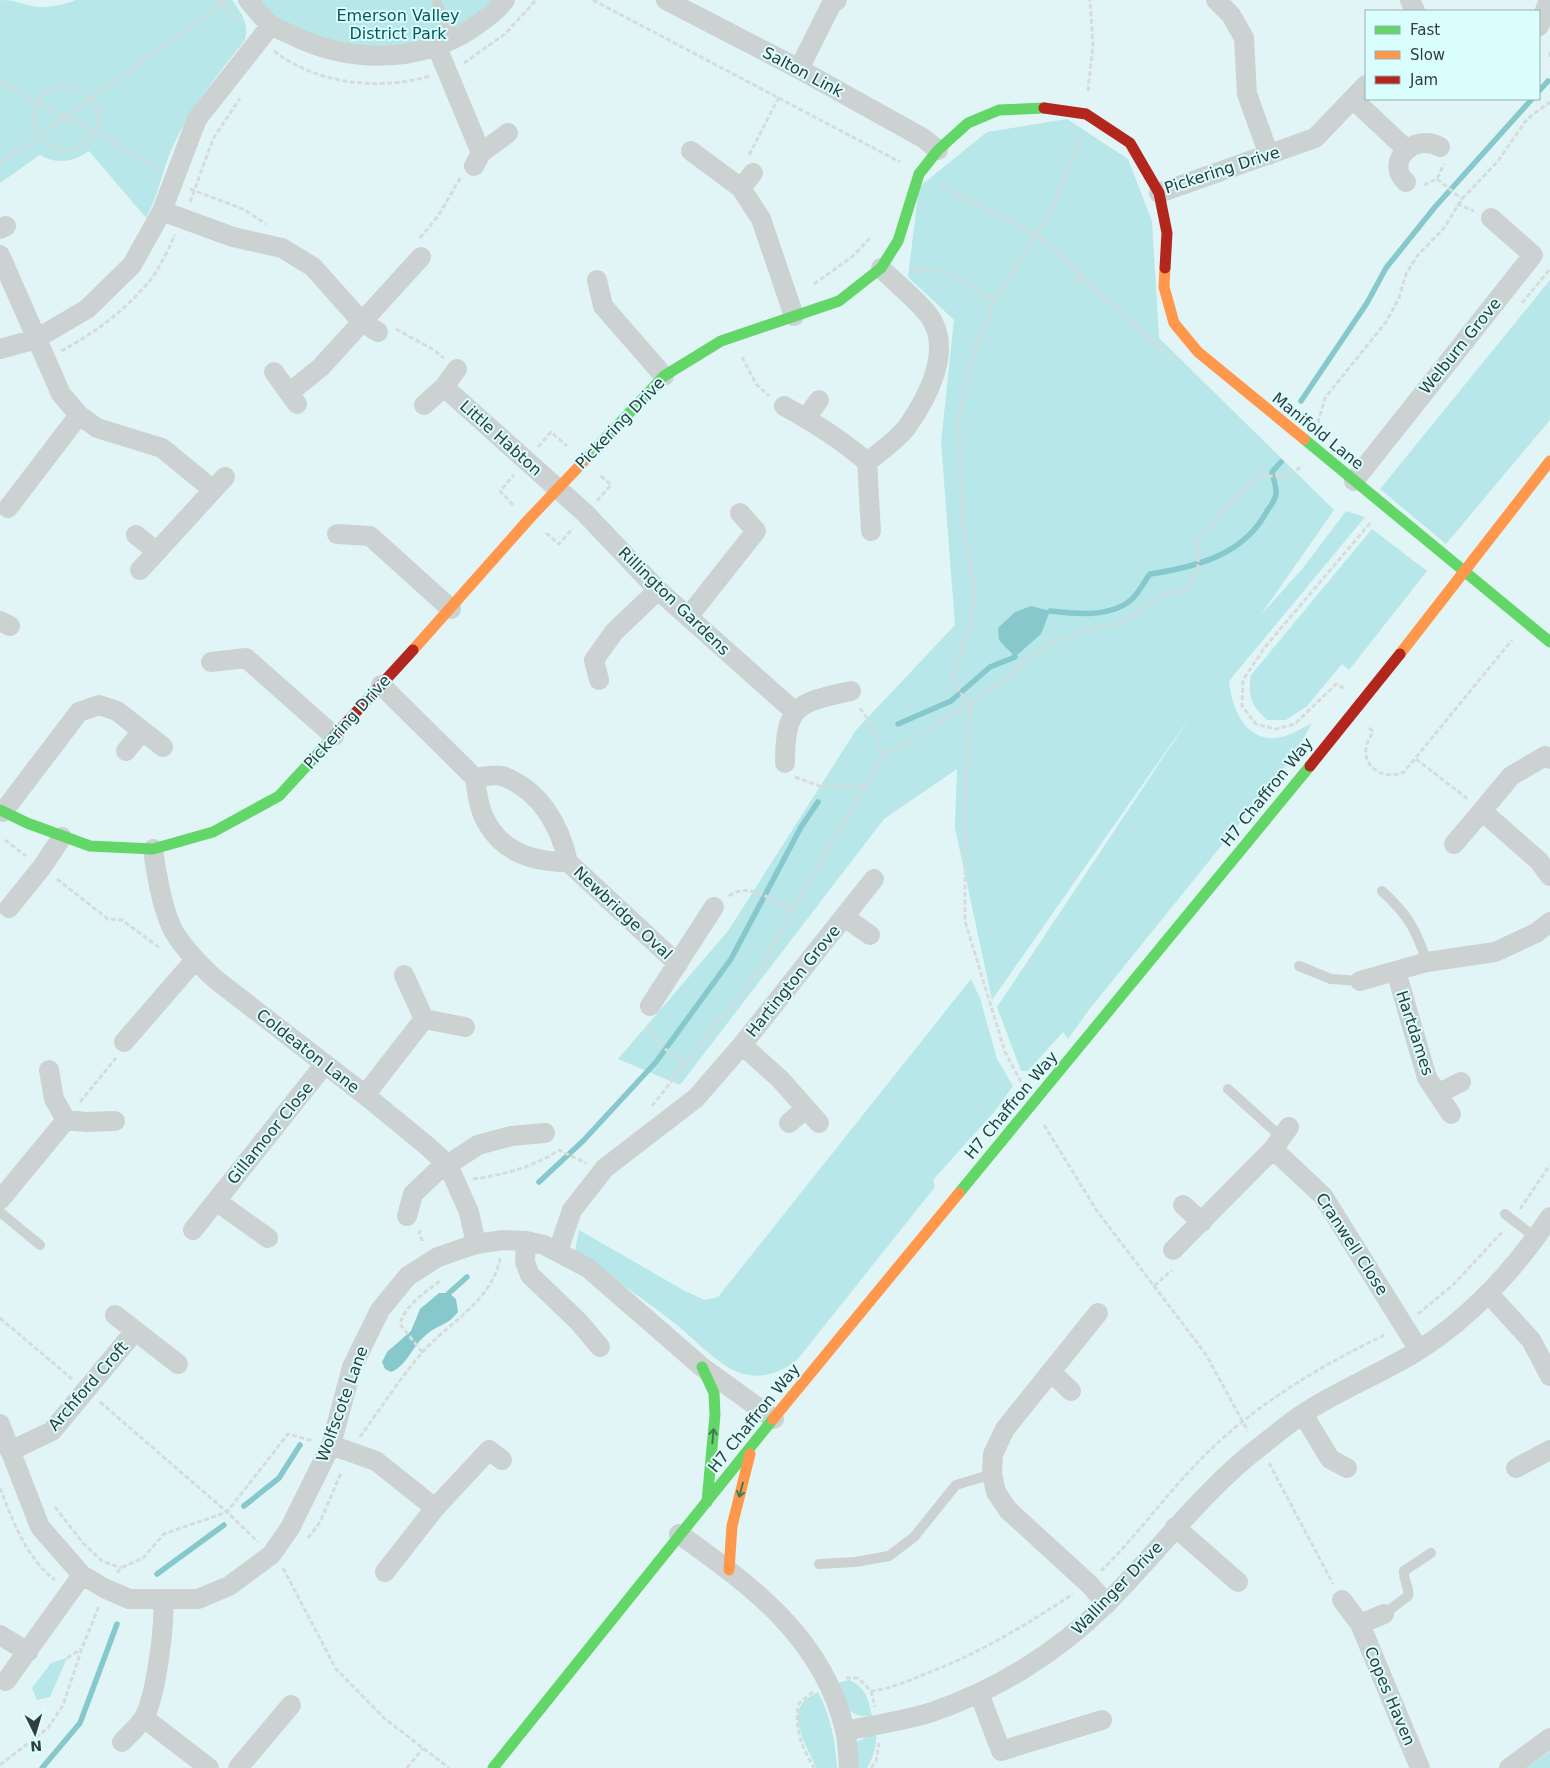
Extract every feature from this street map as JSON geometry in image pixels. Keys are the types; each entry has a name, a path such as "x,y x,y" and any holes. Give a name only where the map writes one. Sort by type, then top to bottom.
{"street":[{"path":"248,0 271,25 312,45 359,56 403,56 446,44 495,13 506,0"},
{"name":"Salton Link","path":"666,0 798,69 923,138 938,150"},
{"path":"798,69 831,5 837,0"},
{"path":"1216,0 1231,15 1244,38 1247,94 1269,155"},
{"path":"1540,23 1549,0"},
{"path":"0,349 36,339 87,309 132,265 162,211 197,119 271,25"},
{"path":"446,44 478,160 508,133"},
{"name":"Pickering Drive","path":"1,811 62,837 90,846 153,849 213,832 279,796 558,489 664,376 721,341 839,301 881,268 898,241 919,174 938,150 968,123 999,110 1039,107 1086,114 1130,143 1159,193 1315,138 1360,93"},
{"path":"1366,100 1406,149"},
{"path":"1406,182 1402,178 1399,166 1401,156 1406,149 1414,144 1426,142 1440,147"},
{"path":"691,151 747,180 794,316"},
{"name":"Manifold Lane","path":"1159,193 1167,233 1164,286 1174,323 1198,352 1524,623 1550,642"},
{"path":"162,211 233,237 282,248 313,267 370,327"},
{"name":"Welburn Grove","path":"1354,481 1533,255 1491,218"},
{"path":"0,255 61,394 79,416 97,428 162,448 219,483 140,570"},
{"path":"274,372 293,398 321,367 370,327 421,257"},
{"path":"867,462 906,428 925,397 937,367 939,338 930,317 881,268"},
{"path":"598,280 603,306 664,376"},
{"path":"424,405 444,387 457,369"},
{"name":"Little Habton","path":"444,387 558,489"},
{"path":"806,418 819,400"},
{"path":"784,406 806,418 867,462 876,523"},
{"path":"8,508 36,488 79,416"},
{"name":"H7 Chaffron Way","path":"494,1768 679,1534 708,1502 753,1443 1047,1088 1366,697 1484,542 1550,461"},
{"name":"Rillington Gardens","path":"558,489 586,514 658,590 794,711"},
{"path":"688,617 756,531 740,514"},
{"path":"337,534 370,536 450,609"},
{"path":"136,535 156,551"},
{"path":"599,680 594,660 614,632 658,590"},
{"path":"212,662 246,658 334,736"},
{"path":"381,685 475,778"},
{"path":"785,763 785,734 794,711 810,700 851,691"},
{"path":"1,811 79,712 99,705 117,711 163,747"},
{"path":"126,752 142,730"},
{"path":"1454,844 1511,776 1545,756 1550,760"},
{"name":"Newbridge Oval","path":"568,862 545,862 525,857 503,841 487,824 480,806 475,778 500,776 527,790 550,813 563,839 568,862 678,964"},
{"path":"1482,811 1539,861 1550,876"},
{"path":"10,908 42,867 62,837"},
{"name":"Coldeaton Lane","path":"153,849 156,874 174,931 195,960 215,979 365,1095 448,1165 469,1212 476,1244"},
{"name":"Hartington Grove","path":"558,1251 572,1210 606,1168 696,1098 742,1045 874,879"},
{"name":"Newbridge Oval","path":"650,1006 714,907"},
{"name":"Hartington Grove","path":"844,917 870,935"},
{"name":"Hartdames","path":"1360,981 1427,962 1495,952 1536,933 1550,922"},
{"path":"124,1043 195,960"},
{"name":"Hartdames","path":"1396,971 1428,1078 1451,1114"},
{"path":"404,975 424,1019"},
{"path":"424,1019 464,1027"},
{"path":"365,1095 424,1019"},
{"name":"Hartington Grove","path":"742,1045 780,1079 812,1116 790,1123"},
{"name":"Gillamoor Close","path":"193,1230 324,1065"},
{"path":"49,1070 54,1098 66,1120"},
{"name":"Hartdames","path":"1439,1093 1461,1082"},
{"path":"66,1120 86,1122 115,1121"},
{"path":"0,1200 66,1120"},
{"path":"407,1216 413,1194 435,1173 478,1145 512,1136 545,1134"},
{"path":"1173,1250 1281,1138"},
{"name":"Cranwell Close","path":"1281,1138 1323,1196 1419,1350"},
{"name":"Gillamoor Close","path":"216,1201 268,1238"},
{"path":"1183,1205 1202,1222"},
{"name":"Wallinger Drive","path":"845,1731 932,1712 979,1693 1027,1667 1068,1639 1107,1604 1175,1526 1217,1482 1303,1414 1419,1350 1446,1331 1488,1293 1536,1238 1550,1217"},
{"name":"Wolfscote Lane","path":"0,1424 40,1527 82,1575 104,1588 129,1599 198,1598 229,1586 271,1555 290,1528 331,1445 352,1367 380,1310 408,1276 438,1257 476,1244 503,1240 526,1241 558,1251 588,1268 702,1367 774,1419"},
{"path":"526,1241 525,1262 530,1274 579,1322 600,1347"},
{"path":"1488,1293 1531,1340 1550,1376"},
{"path":"1098,1313 1005,1428 992,1454 992,1474 996,1492 1008,1510 1107,1604"},
{"name":"Archford Croft","path":"115,1315 178,1364"},
{"name":"Archford Croft","path":"10,1451 52,1431 135,1331"},
{"path":"702,1367 714,1393 715,1415 708,1502"},
{"path":"1051,1372 1071,1391"},
{"path":"1303,1414 1330,1459 1347,1468"},
{"path":"729,1570 732,1526 753,1443"},
{"path":"331,1445 351,1450 376,1461 435,1508"},
{"path":"385,1572 435,1508 489,1450 502,1460"},
{"path":"1516,1468 1550,1450"},
{"path":"1175,1526 1238,1582"},
{"path":"679,1534 729,1570 779,1613 806,1646 830,1684 845,1731 850,1768"},
{"path":"6,1681 82,1575"},
{"path":"122,1742 144,1718 153,1688 165,1621 163,1600"},
{"name":"Copes Haven","path":"1342,1600 1360,1624 1420,1768"},
{"path":"1360,1624 1384,1614"},
{"path":"0,1635 28,1652"},
{"path":"979,1693 1002,1760 1102,1720"},
{"path":"238,1768 291,1706"},
{"path":"144,1718 209,1768"},
{"path":"1508,1768 1550,1738"}],"lane":[{"path":"436,4 446,44"},
{"path":"1382,891 1404,911 1418,937 1427,962"},
{"name":"Hartdames","path":"1299,966 1331,979 1360,981"},
{"path":"1228,1089 1281,1138"},
{"path":"0,1212 40,1245"},
{"path":"1509,1217 1536,1238"},
{"path":"819,1564 855,1562 889,1556 914,1537 956,1485 992,1474"},
{"path":"1384,1614 1408,1596 1410,1590 1403,1578 1404,1570 1431,1552"}],"path":[{"path":"0,164 39,137 64,116 92,100 228,0"},
{"path":"593,0 919,174 1036,234 1182,368"},
{"path":"1550,52 1550,58"},
{"path":"0,82 95,132 173,178"},
{"path":"64,86 80,89 92,100 98,115 95,132 79,148 69,151 57,150 47,145 39,137 33,120 38,102 44,94 64,86"},
{"path":"747,180 748,158 779,98"},
{"path":"1310,422 1317,428 1325,398 1386,322 1399,298 1406,274 1413,262 1444,228 1462,199 1498,162 1527,119 1550,102"},
{"path":"1406,182 1414,186 1427,185 1437,179 1444,168 1445,158 1440,147"},
{"path":"421,257 414,246 438,216 464,174 478,160"},
{"path":"1437,179 1462,199"},
{"path":"1022,1084 1005,1052 965,921 965,798 970,704 958,690 953,675 969,629 975,595 963,525 959,418 970,364 994,301 1036,234"},
{"path":"895,283 900,270 933,268 953,274 994,301"},
{"path":"1075,284 1081,277"},
{"path":"740,352 756,384 784,406"},
{"path":"651,1107 761,968 792,910 827,854 883,756 970,704 1053,642 1089,629 1121,623 1166,594 1187,590 1198,570 1198,540 1256,476 1286,476 1306,464 1298,458"},
{"path":"544,532 559,544 611,485 598,473"},
{"path":"1366,697 1336,684 1295,724 1276,729 1256,724 1242,706 1242,680 1266,647 1384,506"},
{"path":"1350,716 1373,731 1366,748 1366,758 1372,768 1383,775 1396,776 1404,772 1524,623"},
{"path":"851,691 854,700 872,725 883,756"},
{"path":"1416,758 1482,811"},
{"path":"785,763 791,774 801,781 820,786 865,785"},
{"path":"0,836 108,919 122,920 166,952"},
{"path":"714,907 735,892 756,892 792,910"},
{"path":"655,1039 684,1065"},
{"path":"66,1120 122,1051 124,1043"},
{"path":"1040,1117 1058,1150 1097,1212 1205,1353 1242,1422 1259,1447 1342,1600"},
{"path":"559,1150 576,1157 590,1166"},
{"path":"814,1768 802,1746 796,1724 796,1715 799,1703 816,1689 850,1676 858,1678 871,1691 882,1690 917,1678 958,1662 1088,1584 1127,1546 1168,1495 1208,1452 1242,1422 1357,1348 1404,1326 1454,1284 1480,1259 1509,1217 1550,1165"},
{"path":"302,1546 320,1522 351,1450 422,1352 461,1317 487,1288 500,1262 503,1240"},
{"path":"0,1318 227,1512 271,1555 284,1570 336,1670 384,1718 449,1768"},
{"path":"404,1331 422,1352"},
{"path":"0,1488 17,1531 44,1571 70,1591 108,1608"},
{"path":"52,1503 83,1543 102,1561 121,1568"},
{"path":"277,1576 290,1562"},
{"path":"67,1658 82,1648"},
{"path":"407,1768 423,1748"}],"green space":[{"path":"0,0 49,7 76,0 232,0 239,10 244,19 246,29 245,40 223,68 184,125 169,156 146,218 89,151 77,158 65,161 53,160 40,155 0,183"},
{"name":"Emerson Valley District Park","path":"251,0 504,0 495,13 400,50 312,45"},
{"path":"1067,119 1128,159 1152,221 1159,338 1334,510 1260,616 1303,568 1346,511 1365,517 1229,681 1234,705 1239,716 1253,733 1263,737 1275,738 1288,735 1312,723 1293,757 1088,1011 1068,1039 1063,1032 1028,1071 1021,1071 997,1007 1194,711 992,1000 955,828 957,769 884,819 680,1085 618,1059 728,931 856,730 955,625 941,442 954,320 908,277 919,187 987,132"},
{"path":"1550,280 1550,420 1446,544 1380,489"},
{"path":"1372,529 1427,571 1349,670 1342,664 1307,706 1286,720 1267,720 1254,705 1250,695 1251,675"},
{"path":"971,979 980,998 997,1059 1013,1086 995,1111 933,1180 935,1187 797,1360 778,1371 765,1375 758,1376 736,1371 700,1346 665,1315 575,1251 579,1230 685,1291 705,1300 718,1297"},
{"path":"67,1658 50,1697 37,1700 32,1688 51,1663"},
{"path":"849,1680 863,1690 872,1716 857,1715 848,1708 838,1683"},
{"path":"818,1692 832,1729 837,1768 816,1768 799,1727 799,1711 802,1704"},
{"path":"876,1732 875,1750 867,1768 855,1768 857,1742"},
{"path":"1550,1751 1550,1768 1526,1768"}],"shaded area":[{"path":"1031,606 1050,611 1041,634 1015,657 999,640 998,628 1015,612"},
{"path":"439,1293 449,1293 456,1299 458,1312 450,1320 430,1331 397,1369 391,1372 385,1369 382,1362 387,1352 411,1331 420,1309"}],"waterway":[{"path":"1540,90 1548,81"},
{"path":"1301,401 1367,303 1386,268 1435,207 1531,100"},
{"path":"1050,611 1082,614 1114,609 1132,599 1150,574 1201,563 1232,548 1257,526 1272,503 1276,492 1272,472 1281,462"},
{"path":"898,724 951,701 990,667 1015,657"},
{"path":"539,1182 583,1141 656,1062 731,959 801,827 818,802"},
{"path":"449,1293 467,1277"},
{"path":"244,1506 279,1478 300,1445"},
{"path":"157,1574 224,1525"},
{"path":"42,1768 80,1723 117,1624"}],"traffic: fast":[{"path":"585,460 664,376 721,341 839,301 881,268 898,241 919,174 938,150 968,123 999,110 1044,108"},
{"path":"1304,439 1550,642"},
{"path":"0,810 27,823 90,846 153,849 213,832 279,796 336,734"},
{"path":"959,1193 1310,766"},
{"path":"702,1367 714,1393 715,1415 707,1502"},
{"path":"493,1768 773,1419"}],"traffic: slow":[{"path":"1165,268 1164,287 1174,323 1198,352 1304,439"},
{"path":"413,650 529,519 585,460"},
{"path":"1400,654 1550,461"},
{"path":"773,1419 959,1193"},
{"path":"729,1570 732,1526 750,1454"}],"traffic: jam":[{"path":"1044,108 1086,114 1130,143 1159,193 1167,233 1165,268"},
{"path":"336,734 413,650"},
{"path":"1310,766 1400,654"}]}
